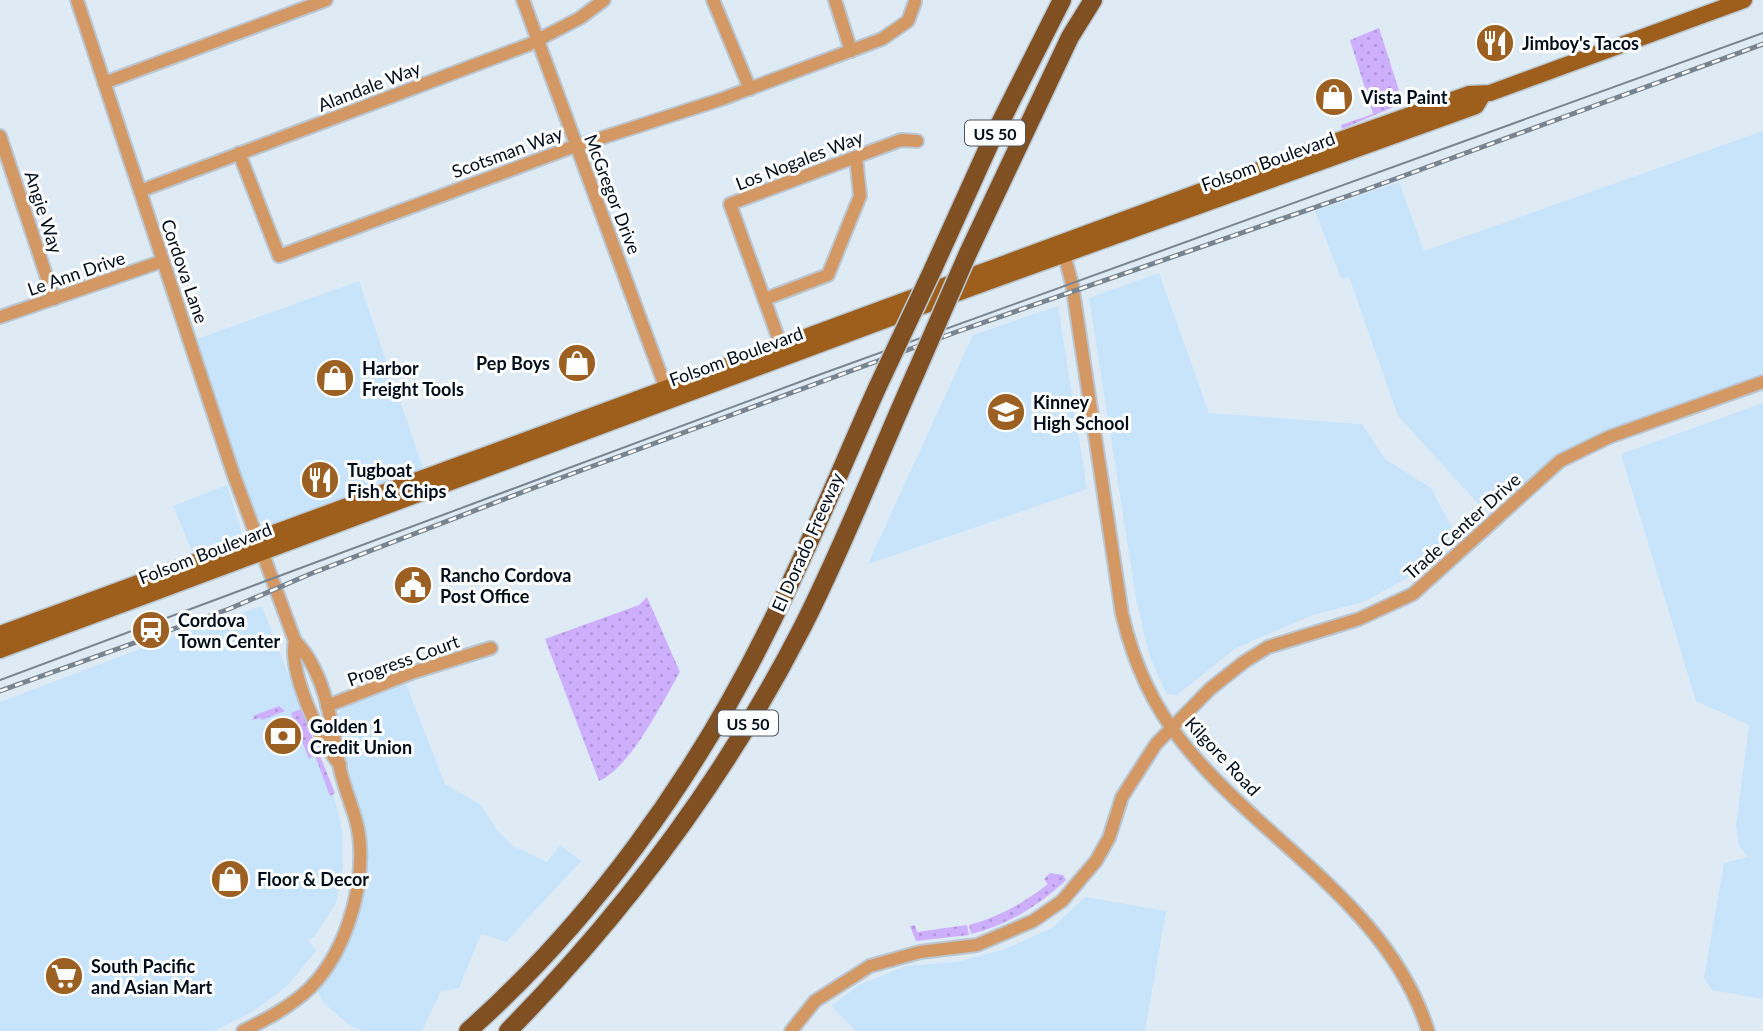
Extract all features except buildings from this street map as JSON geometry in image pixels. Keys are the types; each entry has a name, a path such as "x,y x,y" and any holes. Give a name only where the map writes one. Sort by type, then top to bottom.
{"highway":[{"name":"El Dorado Freeway","path":"468,1031 548,951 611,877 668,800 713,730 766,633 997,128 1062,0"},
{"name":"El Dorado Freeway","path":"508,1031 566,971 632,895 691,814 745,729 803,626 968,253 1070,37 1093,0"}],"main road":[{"name":"Folsom Boulevard","path":"2,644 259,545 451,467 784,353 1064,250 1469,94 1482,96 1744,0"},
{"name":"Folsom Boulevard","path":"1064,250 1291,173 1476,106 1482,96"},
{"path":"1291,173 1300,163 1326,148"},
{"name":"Folsom Boulevard","path":"2,644 81,613 92,600 410,498 668,394"},
{"path":"410,498 417,488 448,476 451,467"}],"street":[{"name":"Cordova Lane","path":"76,0 294,648"},
{"path":"103,83 326,0"},
{"name":"McGregor Drive","path":"523,0 668,394"},
{"name":"Alandale Way","path":"140,191 538,41 604,0"},
{"path":"713,0 750,89"},
{"path":"835,0 851,51"},
{"name":"Scotsman Way","path":"239,153 279,256 576,146 750,89 851,51 898,29 912,16 915,2"},
{"name":"Angie Way","path":"0,136 54,299"},
{"name":"Los Nogales Way","path":"784,353 730,204 901,140 916,141"},
{"path":"765,299 828,275 860,196 856,157"},
{"name":"Kilgore Road","path":"1064,250 1126,631 1151,695 1171,726 1226,788 1344,900 1374,933 1402,973 1422,1012 1428,1031"},
{"name":"Le Ann Drive","path":"0,317 163,261"},
{"name":"Trade Center Drive","path":"791,1031 815,1002 870,966 920,952 977,945 1033,921 1062,901 1096,861 1109,838 1122,797 1146,756 1171,726 1226,675 1268,647 1359,620 1413,594 1560,461 1609,436 1763,382"},
{"path":"243,1031 278,1013 310,987 333,957 356,891 360,846 353,803 340,765 337,739 307,653 294,648"},
{"path":"294,648 328,752 340,765"},
{"name":"Progress Court","path":"327,706 414,672 491,648"},
{"path":"327,706 322,717 329,736 328,752"}],"shaded area":[{"path":"1379,28 1403,103 1342,129 1341,125 1373,114 1350,40"},
{"path":"1763,131 1763,376 1610,432 1499,509 1484,510 1398,416 1349,277 1341,278 1315,211 1399,182 1424,251"},
{"path":"1159,273 1209,413 1362,424 1385,459 1431,488 1457,537 1422,570 1363,602 1313,615 1236,648 1177,695 1167,694 1149,654 1136,598 1089,298"},
{"path":"359,281 423,468 275,523 263,523 255,516 197,339"},
{"name":"Kinney High School","path":"1058,306 1087,489 868,564 973,335"},
{"path":"1763,403 1763,999 1712,990 1704,978 1724,863 1748,857 1739,846 1736,826 1749,725 1696,701 1621,454"},
{"path":"227,485 242,533 237,540 195,558 173,506"},
{"path":"647,597 680,672 634,748 623,762 599,781 545,639 639,605"},
{"path":"262,606 333,792 343,834 343,867 336,903 314,937 308,939 316,951 286,987 252,1012 214,1031 0,1031 0,702"},
{"path":"406,684 445,784 481,805 496,829 513,846 547,862 560,845 581,861 506,942 481,934 459,988 441,991 422,1031 363,1031 350,1026 323,1002 316,988 364,876 366,840 336,716 344,708"},
{"path":"279,706 285,711 262,720 252,720 255,715"},
{"path":"301,709 335,793 330,796 316,758 313,756 309,759 291,713"},
{"path":"1050,873 1063,875 1066,880 1022,913 971,934 969,925 1001,914 1030,897 1048,884 1044,879"},
{"path":"1085,897 1166,911 1145,1031 856,1031 831,1006 859,985 906,966 957,962 1005,949 1052,928"},
{"path":"915,925 917,932 967,925 969,935 916,941 910,926"}],"tram line":[{"path":"0,680 813,377 1763,33"}],"railway":[{"path":"0,691 229,609 310,574 528,490 959,331 1365,190 1763,44"}],"place":[{"name":"Jimboy's Tacos","path":"1495,43"},
{"name":"Vista Paint","path":"1334,97"},
{"name":"Pep Boys","path":"577,363"},
{"name":"Harbor Freight Tools","path":"335,378"},
{"name":"Kinney High School","path":"1006,412"},
{"name":"Tugboat Fish & Chips","path":"320,480"},
{"name":"Rancho Cordova Post Office","path":"413,585"},
{"name":"Cordova Town Center","path":"151,630"},
{"name":"Golden 1 Credit Union","path":"283,736"},
{"name":"Floor & Decor","path":"230,879"},
{"name":"South Pacific and Asian Mart","path":"64,976"}]}
